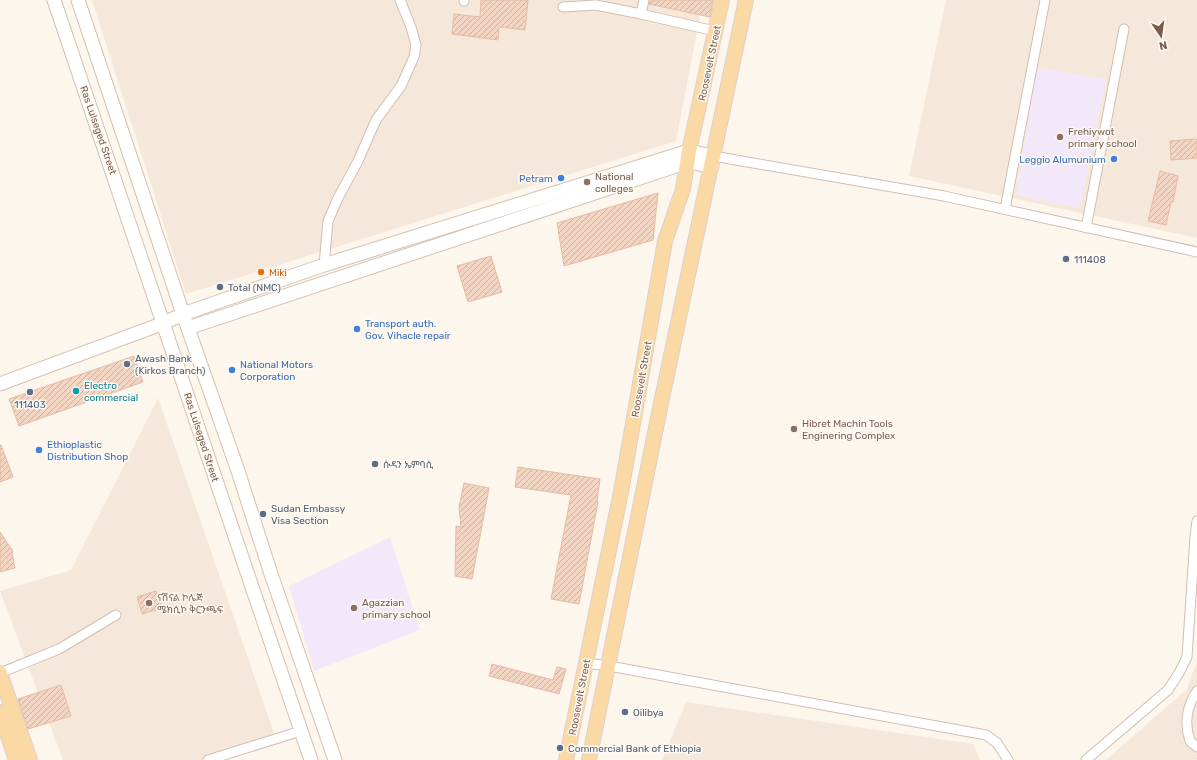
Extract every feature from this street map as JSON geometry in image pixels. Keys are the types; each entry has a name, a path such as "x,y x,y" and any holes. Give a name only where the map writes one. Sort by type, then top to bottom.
{"main road":[{"name":"Roosevelt Street","path":"566,760 620,492 665,240 683,189 722,0"},
{"path":"589,760 660,408 746,0"},
{"path":"0,673 30,760"},
{"path":"0,712 16,760"}],"street":[{"name":"Ras Lulseged Street","path":"54,0 70,43 311,760"},
{"path":"78,0 129,150 182,314 238,471 271,574 335,760"},
{"path":"324,265 328,221 338,198 358,161 376,120 401,86 414,57 416,45 411,27 400,0"},
{"path":"641,14 644,0"},
{"path":"1005,208 1045,0"},
{"path":"563,6 596,5 715,31"},
{"path":"1086,228 1124,29"},
{"path":"70,43 91,36"},
{"path":"108,157 129,150"},
{"path":"188,328 689,157"},
{"path":"0,384 182,314 324,265 689,157 889,186 1005,208 1086,228 1197,252"},
{"path":"1086,760 1168,690 1187,657 1194,536 1197,521"},
{"path":"0,673 59,649 116,615"},
{"path":"586,663 986,735 993,739 1008,760"},
{"path":"1197,691 1192,699 1187,714 1190,741 1197,747"},
{"path":"208,760 300,726 320,715"}],"shaded area":[{"path":"92,0 703,0 676,141 186,294"},
{"path":"946,0 1197,0 1197,238 909,176"},
{"name":"Frehiywot primary school","path":"1037,68 1106,79 1080,208 1016,195"},
{"path":"158,398 276,739 207,760 63,760 0,591 71,570"},
{"name":"Agazzian primary school","path":"390,537 420,630 314,671 289,586"},
{"path":"1197,661 1197,760 1106,760 1187,689"},
{"path":"686,702 973,744 980,760 662,760"}],"building":[{"path":"481,0 528,0 525,30 499,27 498,40 452,34 454,14 480,17"},
{"path":"650,0 713,0 710,17 649,4"},
{"path":"1197,139 1197,158 1171,160 1170,141"},
{"path":"1160,171 1178,176 1173,202 1171,202 1166,225 1148,221"},
{"path":"658,193 653,240 564,266 557,223"},
{"path":"491,256 502,292 468,302 457,266"},
{"name":"Electro commercial","path":"134,356 143,382 19,426 9,399"},
{"path":"0,445 13,477 0,482"},
{"path":"518,467 600,479 598,502 579,604 551,599 571,495 515,487"},
{"path":"464,483 489,488 472,579 455,576 456,526 461,527 459,507"},
{"path":"0,532 13,551 12,553 15,568 0,572"},
{"path":"156,591 162,608 142,614 137,597"},
{"path":"492,664 553,680 557,667 566,669 559,694 489,676"},
{"path":"61,685 71,716 28,729 18,699"}],"place":[{"name":"Frehiywot primary school","path":"1060,137"},
{"name":"Leggio Alumunium","path":"1114,159"},
{"name":"Petram","path":"561,178"},
{"name":"National colleges","path":"587,182"},
{"name":"111408","path":"1066,259"},
{"name":"Miki","path":"261,272"},
{"name":"Total (NMC)","path":"220,287"},
{"name":"Transport auth. Gov. Vihacle repair","path":"357,329"},
{"name":"Awash Bank (Kirkos Branch)","path":"127,364"},
{"name":"National Motors Corporation","path":"232,370"},
{"name":"Electro commercial","path":"76,391"},
{"name":"111403","path":"30,392"},
{"name":"Hibret Machin Tools Enginering Complex","path":"794,429"},
{"name":"Ethioplastic Distribution Shop","path":"39,450"},
{"name":"ሱዳን ኤምባሲ","path":"375,464"},
{"name":"Sudan Embassy Visa Section","path":"263,514"},
{"name":"ናሽናል ኮሌጅ ሜክሲኮ ቅርንጫፍ","path":"149,603"},
{"name":"Agazzian primary school","path":"354,608"},
{"name":"Oilibya","path":"625,712"},
{"name":"Commercial Bank of Ethiopia","path":"560,748"}]}
